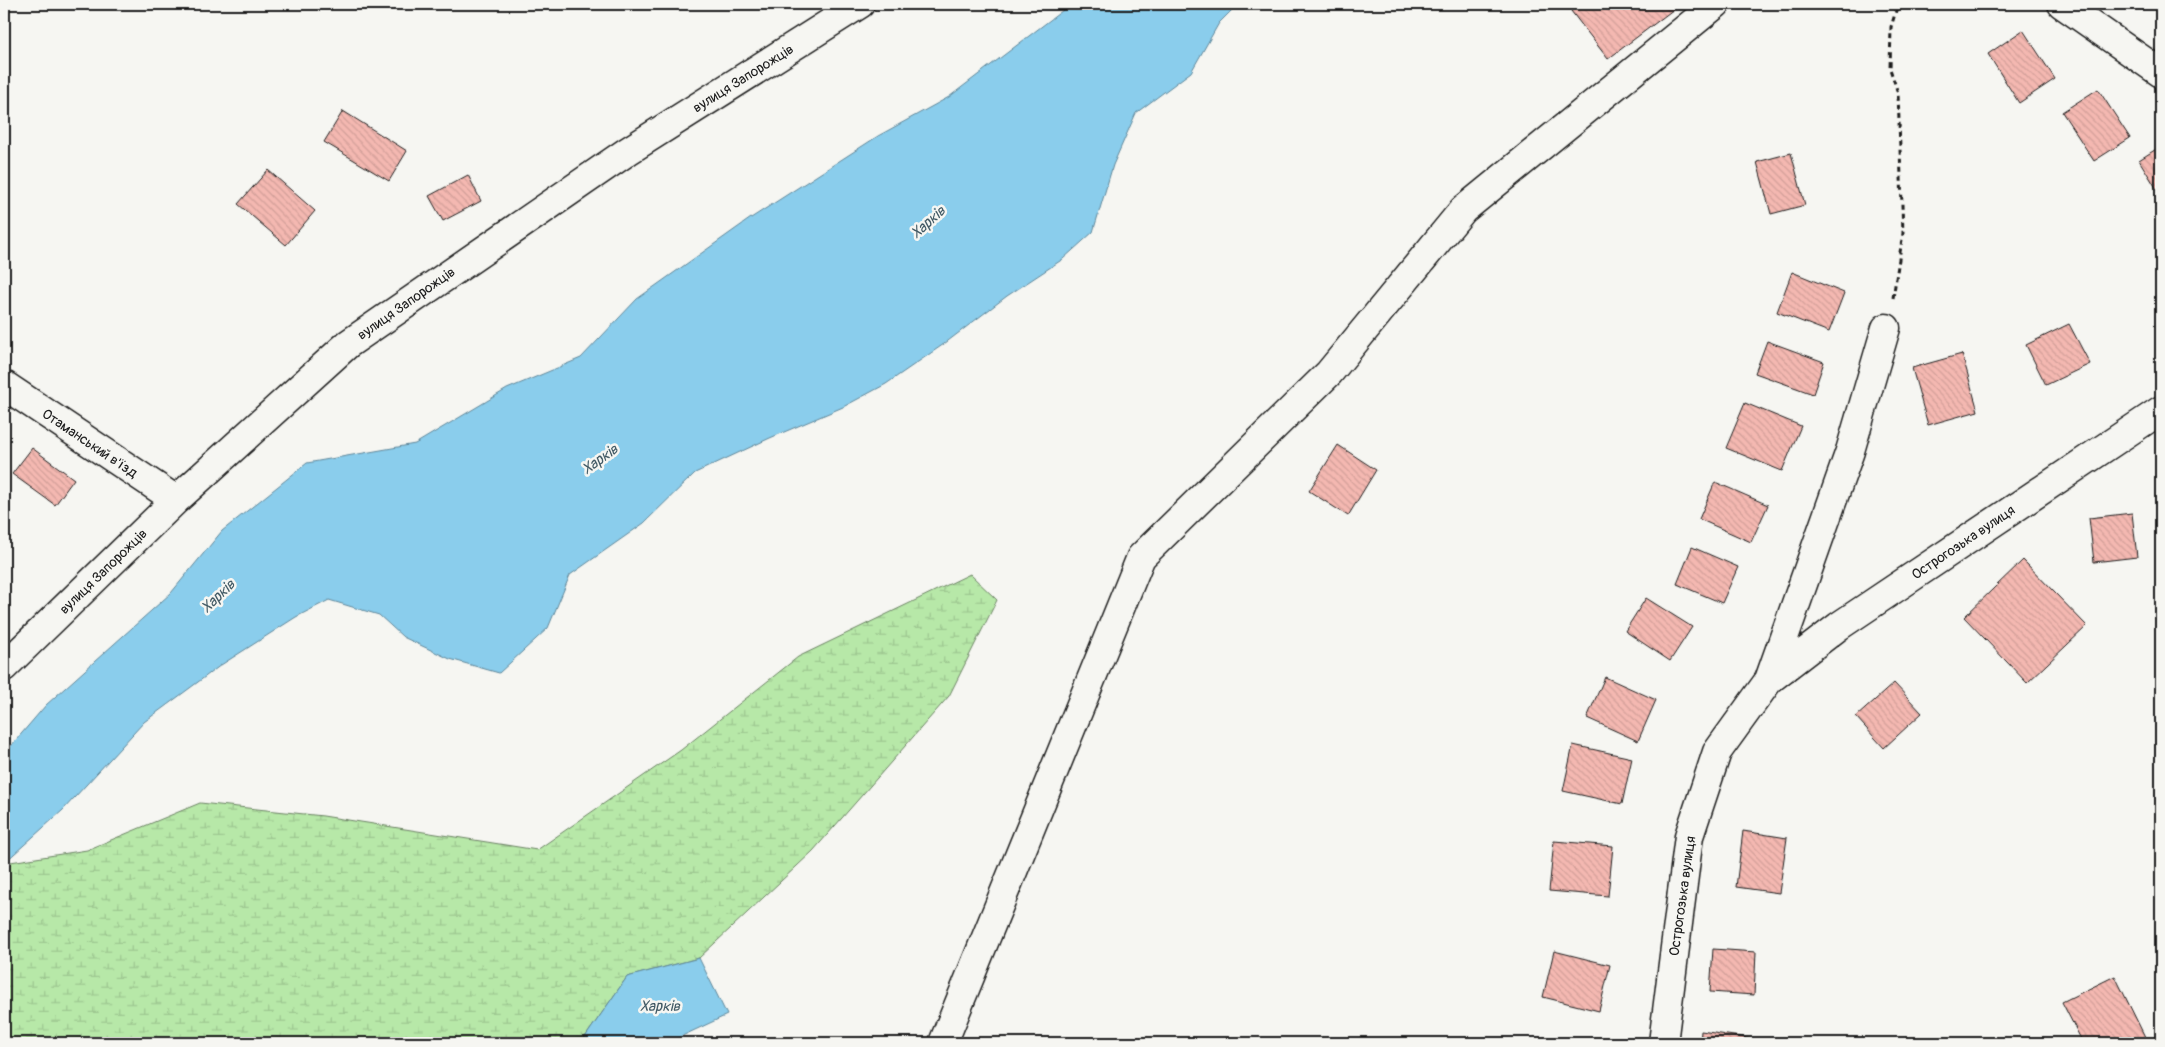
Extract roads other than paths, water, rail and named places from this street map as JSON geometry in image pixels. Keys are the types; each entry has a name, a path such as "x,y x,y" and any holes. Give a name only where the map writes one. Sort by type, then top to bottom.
{"street":[{"name":"вулиця Запорожців","path":"4,667 176,500 348,344 628,151 860,4"},
{"path":"943,1043 1141,557 1329,373 1463,210 1716,4"},
{"path":"2062,4 2161,73"},
{"name":"Острогозька вулиця","path":"1663,1043 1689,836 1717,752 1769,680 1850,451 1886,328"},
{"name":"Отаманський в'їзд","path":"4,385 176,500"},
{"name":"Острогозька вулиця","path":"1769,680 1839,626 2161,410"}],"water":[{"path":"1071,4 1238,4 1219,23 1191,72 1136,113 1113,165 1093,232 1063,259 1007,296 944,344 886,384 843,407 695,473 644,523 570,575 548,628 499,673 450,659 403,637 379,615 329,600 296,617 221,665 144,722 63,810 4,863 4,754 46,705 171,593 222,531 307,463 415,444 507,389 581,358 637,299 751,218 878,136 949,97"},
{"name":"Харків","path":"699,958 727,1015 667,1043 581,1043 627,977"}]}
